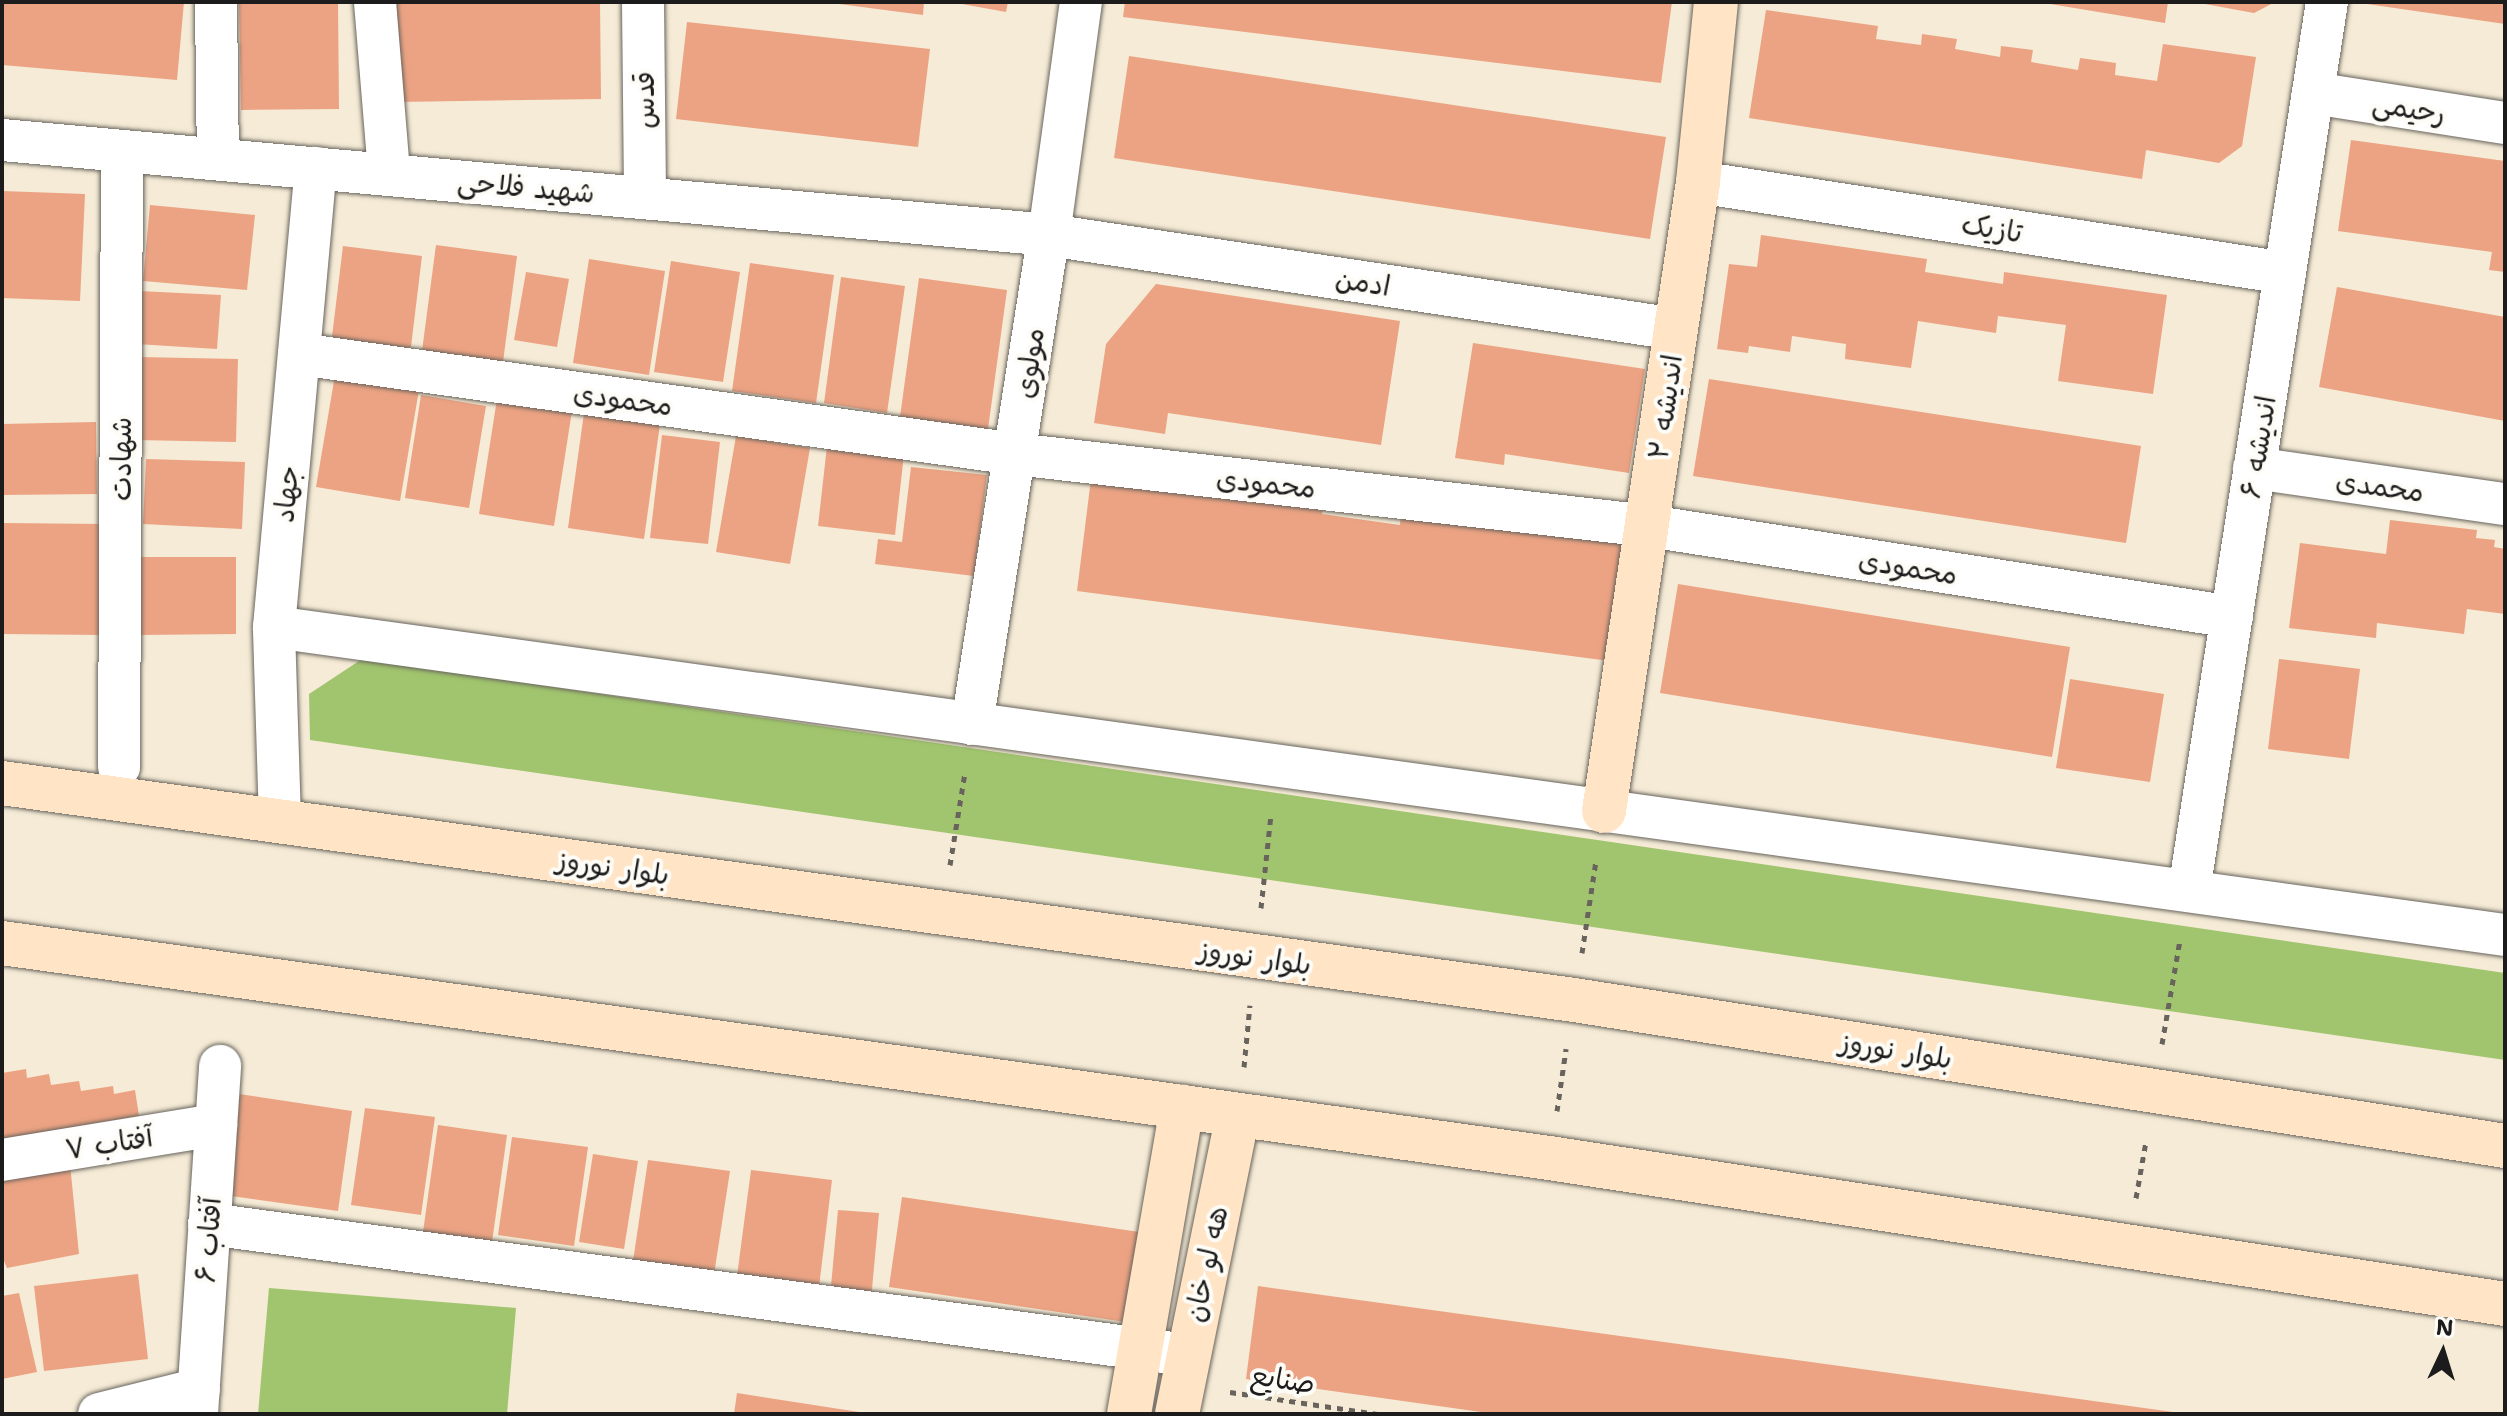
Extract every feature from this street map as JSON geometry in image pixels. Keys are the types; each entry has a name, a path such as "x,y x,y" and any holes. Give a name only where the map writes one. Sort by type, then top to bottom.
{"main road":[{"name":"اندیشه ۲","path":"1604,811 1698,182 1716,2"},
{"name":"بلوار نوروز","path":"2,783 1574,1000 2505,1146"},
{"path":"2,943 1581,1163 2505,1304"},
{"path":"1129,1414 1182,1107"},
{"name":"هه لو خان","path":"1182,1384 1238,1115"}],"street":[{"path":"216,2 218,159"},
{"path":"375,2 389,174"},
{"name":"قدس","path":"643,2 645,198"},
{"name":"مولوی","path":"972,724 1049,235 1081,2"},
{"name":"اندیشه ۶","path":"2189,891 2327,2"},
{"name":"رحیمی","path":"2313,93 2505,123"},
{"name":"شهید فلاحی","path":"2,140 1049,235"},
{"name":"شهادت","path":"119,767 122,151"},
{"name":"جهاد","path":"280,821 274,627 316,168"},
{"name":"تازیک","path":"1698,182 2285,273"},
{"name":"ادمن","path":"1049,235 1676,329"},
{"name":"محمودی","path":"299,354 1015,454 1649,526 2232,617"},
{"name":"محمدی","path":"2254,468 2505,504"},
{"path":"274,627 2505,935"},
{"name":"آفتاب ۶","path":"198,1402 220,1066"},
{"name":"آفتاب ۷","path":"2,1160 216,1125"},
{"path":"209,1224 1142,1347 1182,1384"},
{"path":"99,1414 198,1402"}],"path":[{"path":"942,913 972,724"},
{"name":"صنایع","path":"1182,1384 1377,1414"}],"green space":[{"path":"362,659 2505,973 2505,1060 310,740 309,694"},
{"path":"269,1288 516,1308 507,1414 258,1414"}],"building":[{"path":"2,2 184,2 177,80 2,65"},
{"path":"239,2 338,2 339,109 241,110"},
{"path":"397,2 600,2 601,99 397,102"},
{"path":"824,2 924,2 923,15"},
{"path":"951,2 1008,2 1006,12"},
{"path":"1125,2 1672,2 1661,83 1123,17"},
{"path":"2038,2 2168,2 2165,23"},
{"path":"2194,2 2275,2 2254,13"},
{"path":"2505,2 2505,24 2367,4"},
{"path":"1766,10 1878,26 1876,39 1921,45 1922,34 1957,39 1955,49 2000,57 2001,46 2033,50 2031,62 2078,70 2080,58 2116,63 2115,75 2157,81 2163,44 2256,57 2242,146 2219,163 2146,150 2142,179 1749,118"},
{"path":"687,22 930,49 918,147 676,119"},
{"path":"1129,56 1666,137 1650,239 1114,158"},
{"path":"2351,140 2505,161 2505,272 2489,270 2492,252 2338,231"},
{"path":"2,191 85,194 80,301 2,298"},
{"path":"150,205 255,215 247,290 143,281"},
{"path":"1761,235 1927,259 1925,272 2003,284 2004,272 2167,295 2153,394 2058,381 2066,325 1998,316 1996,333 1918,321 1911,368 1845,359 1846,344 1792,336 1790,352 1749,346 1748,353 1717,349 1729,264 1757,267"},
{"path":"436,245 517,256 503,362 422,351"},
{"path":"343,246 422,256 410,355 331,345"},
{"path":"589,259 665,271 649,375 573,363"},
{"path":"671,261 740,272 723,382 654,372"},
{"path":"750,263 834,275 816,403 732,391"},
{"path":"526,272 569,279 557,347 514,340"},
{"path":"841,277 905,286 887,413 824,403"},
{"path":"919,278 1007,290 988,429 900,417"},
{"path":"1156,284 1400,321 1381,445 1168,413 1165,434 1094,423 1106,344"},
{"path":"2337,287 2505,317 2505,421 2319,387"},
{"path":"139,291 221,295 217,349 136,344"},
{"path":"1473,343 1645,369 1629,473 1505,454 1504,465 1455,458"},
{"path":"138,357 238,359 236,442 136,440"},
{"path":"335,375 419,390 400,501 316,487"},
{"path":"1709,379 2141,446 2126,543 1693,476"},
{"path":"421,395 486,406 469,508 405,498"},
{"path":"497,399 572,411 554,526 479,514"},
{"path":"584,413 660,424 644,539 568,528"},
{"path":"96,422 97,494 2,495 2,424"},
{"path":"662,435 720,442 708,544 650,538"},
{"path":"736,436 810,448 790,564 716,552"},
{"path":"827,446 904,454 895,535 818,526"},
{"path":"146,459 245,462 242,529 143,524"},
{"path":"911,467 987,475 974,576 875,564 878,539 902,542"},
{"path":"1092,471 1325,502 1322,514 1400,525 1401,512 1633,543 1617,662 1077,591"},
{"path":"2390,520 2477,530 2476,538 2495,540 2494,547 2505,549 2505,614 2467,609 2464,634 2377,623 2376,638 2289,628 2300,543 2386,554"},
{"path":"2,523 103,524 102,635 2,634"},
{"path":"140,557 236,557 236,634 139,635"},
{"path":"1678,584 2070,647 2052,757 1660,693"},
{"path":"2279,659 2360,669 2349,759 2268,749"},
{"path":"2070,679 2164,694 2150,782 2056,768"},
{"path":"26,1069 27,1078 49,1074 51,1085 79,1081 81,1091 113,1086 114,1094 135,1090 139,1116 2,1139 2,1073"},
{"path":"232,1093 352,1111 338,1211 217,1194"},
{"path":"365,1108 435,1117 421,1215 351,1205"},
{"path":"438,1125 507,1135 492,1242 423,1232"},
{"path":"512,1137 588,1147 574,1246 498,1235"},
{"path":"593,1154 638,1161 624,1249 579,1242"},
{"path":"648,1160 730,1171 713,1281 632,1268"},
{"path":"70,1164 79,1254 7,1268 2,1256 2,1174"},
{"path":"751,1170 832,1180 819,1287 737,1276"},
{"path":"902,1197 1146,1233 1132,1323 889,1287"},
{"path":"838,1210 879,1213 871,1300 830,1297"},
{"path":"138,1274 148,1359 44,1371 34,1286"},
{"path":"1258,1286 2173,1414 1495,1414 1246,1379"},
{"path":"19,1293 37,1372 2,1379 2,1296"},
{"path":"737,1393 859,1412 859,1414 734,1414"}]}
